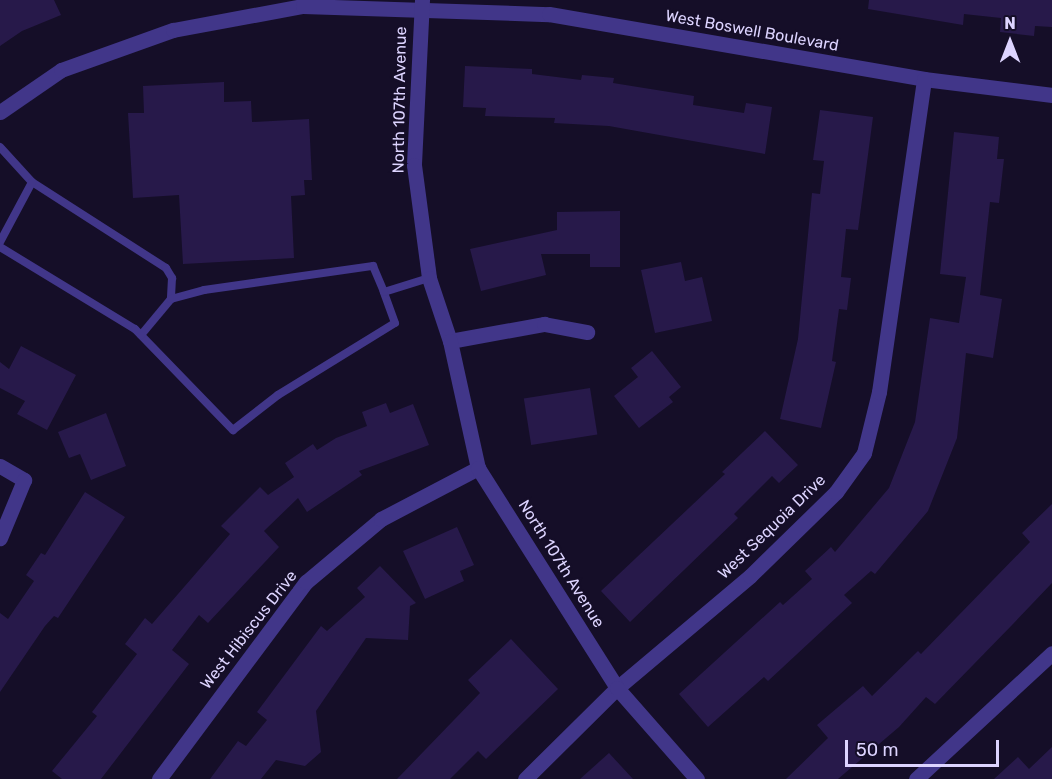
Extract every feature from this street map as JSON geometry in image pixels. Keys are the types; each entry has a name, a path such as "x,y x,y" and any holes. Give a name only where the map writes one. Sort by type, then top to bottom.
{"street":[{"name":"West Boswell Boulevard","path":"0,112 61,70 173,30 303,6 421,5 549,14 924,78 1052,95"},
{"name":"North 107th Avenue","path":"421,5 414,165 429,278 450,341 478,468 617,688 697,779"},
{"name":"West Sequoia Drive","path":"525,779 617,688 750,576 836,492 864,453 879,392 924,78"},
{"path":"450,341 544,324 587,332"},
{"path":"0,466 24,480 0,538"},
{"name":"West Hibiscus Drive","path":"159,779 306,582 381,519 478,468"},
{"path":"916,779 1052,653"}],"lane":[{"path":"0,147 32,182 166,268 172,278 171,299"},
{"path":"0,242 32,182"},
{"path":"0,247 141,335 233,430 278,395 395,323 373,266 212,289 171,299 141,335"},
{"path":"384,291 429,278"}],"building":[{"path":"0,0 54,0 61,15 22,31 0,46"},
{"path":"869,0 1052,0 1052,27 1035,26 1034,36 1000,32 1001,18 964,14 963,25 868,9"},
{"path":"465,66 532,69 532,74 581,80 582,75 614,78 613,83 694,96 693,105 744,113 746,103 772,107 765,154 609,126 554,123 555,118 485,116 486,108 463,107"},
{"path":"224,82 224,102 251,101 252,122 309,119 312,180 304,180 305,195 291,196 294,258 183,264 179,195 133,198 128,113 144,113 143,86"},
{"path":"820,110 873,117 858,230 846,229 841,277 851,278 847,310 839,309 832,361 836,362 821,428 780,419 798,339 812,193 820,194 824,161 813,160"},
{"path":"954,132 999,137 997,159 1004,159 999,203 990,202 980,295 1002,299 993,358 966,353 957,438 928,511 875,574 871,571 844,595 852,603 768,681 764,677 708,727 679,694 780,602 783,605 812,579 805,571 831,547 835,552 889,488 915,422 930,318 959,323 966,277 940,274"},
{"path":"620,211 620,267 590,267 590,254 541,254 546,275 481,291 470,249 557,230 557,212"},
{"path":"681,262 685,281 702,277 712,321 655,333 641,270"},
{"path":"21,346 76,375 47,430 17,414 25,401 0,388 0,362 9,369"},
{"path":"652,351 681,387 669,397 673,402 639,428 614,396 638,377 631,368"},
{"path":"590,388 597,434 531,445 524,398"},
{"path":"386,403 390,413 413,404 429,445 359,471 362,475 307,512 298,498 264,531 279,547 208,623 199,615 172,650 189,664 101,779 62,779 52,771 97,716 92,712 137,654 125,644 145,618 152,624 230,534 221,526 260,487 268,495 294,477 285,463 313,444 317,450 336,438 367,426 362,412"},
{"path":"106,413 126,466 91,480 80,454 69,458 58,432"},
{"path":"765,431 798,465 779,483 772,476 734,514 738,518 630,622 601,591 725,474 722,472"},
{"path":"85,492 125,517 58,618 54,616 45,626 0,692 0,613 8,619 34,581 26,575 41,553 45,555"},
{"path":"1052,504 1052,583 1013,624 935,704 926,697 899,727 838,779 786,779 828,738 817,725 863,686 872,696 918,651 921,654 1030,542 1022,533"},
{"path":"457,527 474,565 460,571 464,581 425,599 403,551"},
{"path":"380,566 416,603 410,606 408,640 366,638 316,711 321,752 305,766 276,760 261,779 210,779 238,741 246,746 267,720 257,712 321,626 327,631 365,597 357,588"},
{"path":"511,639 558,689 486,759 478,751 450,779 397,779 480,693 468,680"},
{"path":"1052,747 1052,779 994,779 1018,757 1029,769"},
{"path":"609,753 633,779 580,779"}]}
